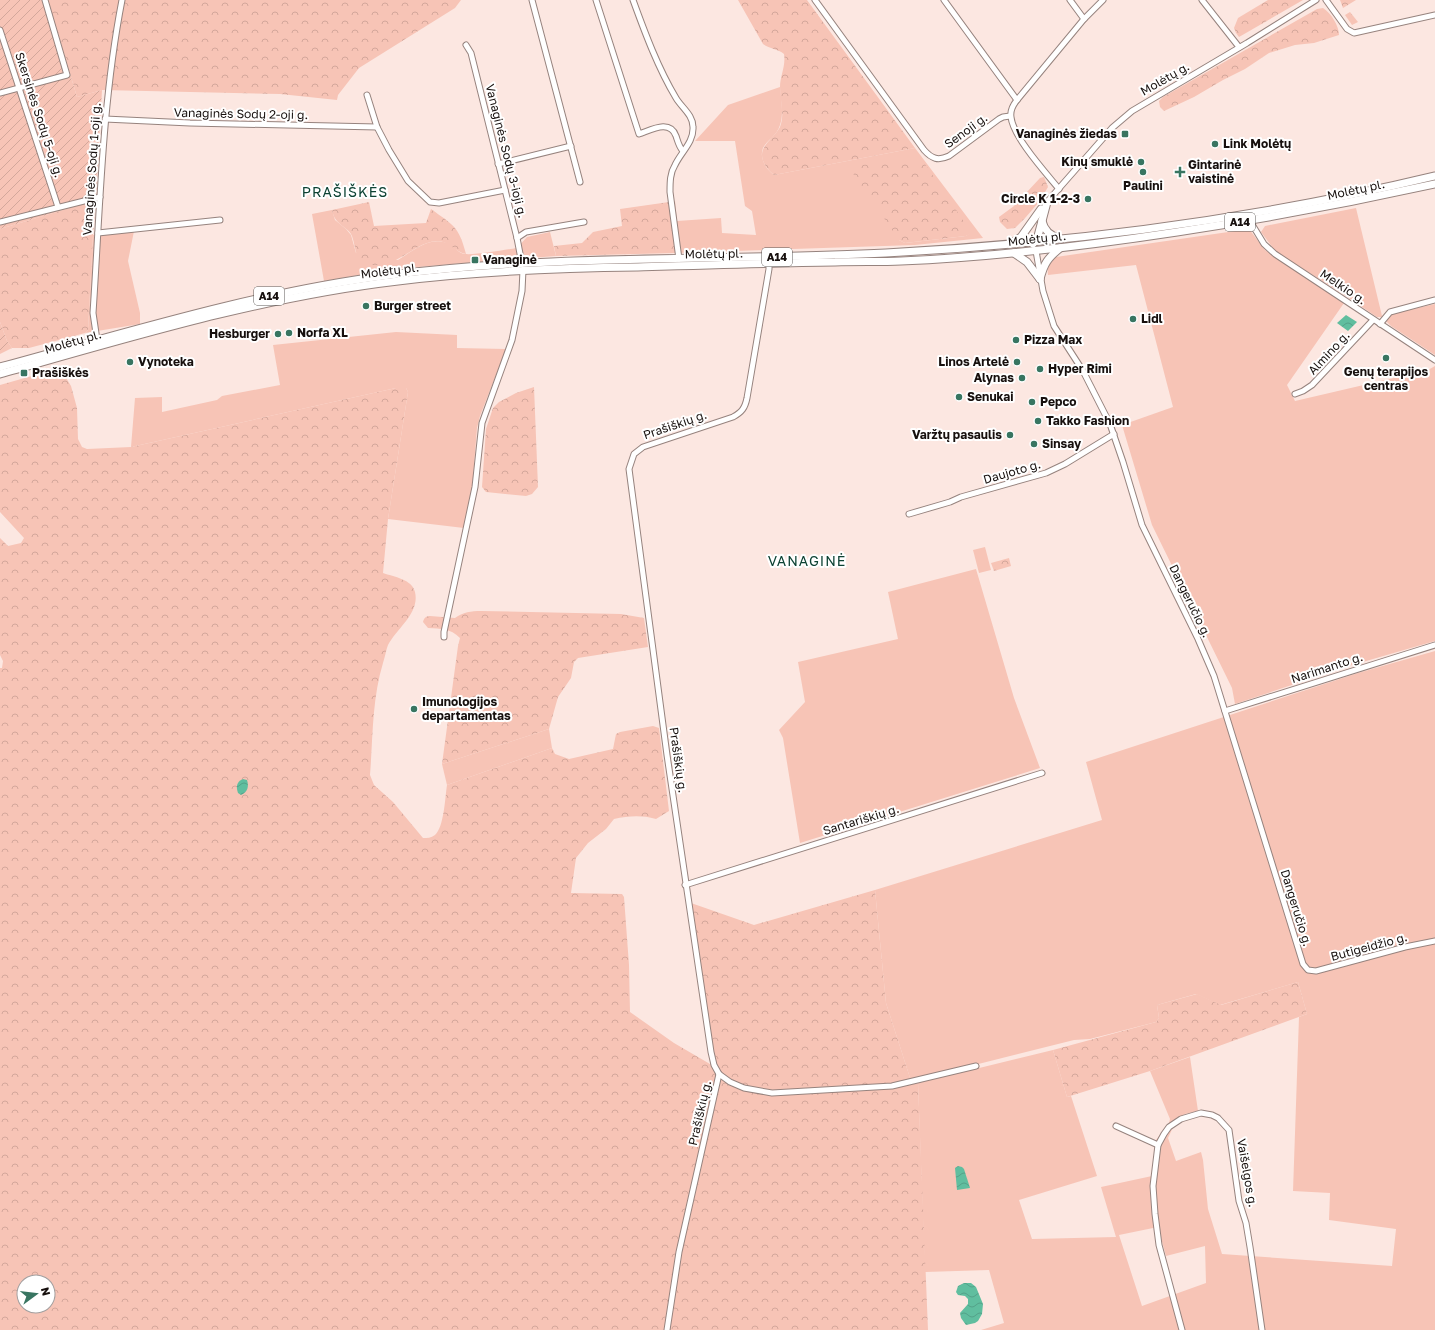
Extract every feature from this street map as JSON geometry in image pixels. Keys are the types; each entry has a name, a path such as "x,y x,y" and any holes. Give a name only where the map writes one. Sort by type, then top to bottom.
{"highway":[{"name":"Molėtų pl.","path":"0,367 207,310 322,285 416,272 679,259 884,253 1010,244 1220,218 1322,200 1435,176"},
{"name":"Molėtų pl.","path":"0,374 192,321 276,301 334,290 395,281 522,267 899,261 1014,253 1091,245 1250,221 1435,184"},
{"path":"1010,244 1021,238 1039,219 1047,202"},
{"path":"1039,219 1047,231 1059,238"},
{"path":"1022,252 1028,249 1038,236 1039,219"},
{"path":"1034,241 1039,250"},
{"path":"1040,279 1045,262 1060,248"},
{"path":"1014,253 1027,262 1040,279"}],"street":[{"path":"0,93 67,75 45,0"},
{"name":"Vanaginės Sodų 1-oji g.","path":"97,340 93,313 105,120 114,38 122,0"},
{"path":"532,0 580,182"},
{"path":"596,0 639,134 664,126 669,127 673,129 676,134 680,148 683,151"},
{"path":"633,0 651,47 677,100 686,110 693,127 692,136 674,165 670,183 679,259"},
{"name":"Senoji g.","path":"815,0 924,150 932,158 941,159 949,156 998,119 1010,116"},
{"path":"944,0 1017,100"},
{"path":"1070,0 1084,19"},
{"path":"1059,189 1029,153 1012,123 1010,116 1013,105 1017,100 1084,19 1103,0"},
{"path":"1202,0 1239,47"},
{"name":"Molėtų g.","path":"1047,202 1104,136 1122,118 1143,103 1316,0"},
{"path":"1326,0 1347,29 1354,33 1435,15"},
{"name":"Skersinės Sodų 5-oji g.","path":"0,30 58,207"},
{"name":"Vanaginės Sodų 3-ioji g.","path":"444,637 452,587 475,487 482,423 512,340 522,291 522,267 517,238 471,53 466,45"},
{"path":"366,95 377,126 389,150 408,181 430,202 439,203 505,190"},
{"name":"Vanaginės Sodų 2-oji g.","path":"105,120 190,124 377,126"},
{"path":"498,164 571,146"},
{"path":"0,222 100,197"},
{"path":"98,233 220,220"},
{"name":"Melkio g.","path":"1250,221 1264,244 1275,254 1435,360"},
{"path":"517,238 526,232 584,222"},
{"name":"Dangeručio g.","path":"1039,250 1040,279 1054,326 1083,371 1114,434 1142,525 1198,639 1214,676 1301,957 1308,970"},
{"name":"Prašiškių g.","path":"667,1330 679,1252 719,1074 714,1065 708,1037 664,731 630,469 634,454 643,447 733,417 745,408 748,398 769,263"},
{"path":"1380,324 1390,312 1435,300"},
{"name":"Almino g.","path":"1295,394 1312,385 1373,320"},
{"name":"Daujoto g.","path":"909,514 950,502 961,497 1046,473 1065,464 1114,434"},
{"name":"Narimanto g.","path":"1225,711 1435,645"},
{"name":"Santariškių g.","path":"686,885 1042,773"},
{"name":"Butigeidžio g.","path":"1308,970 1316,971 1405,947 1435,941"},
{"path":"719,1074 730,1082 744,1088 772,1092 892,1086 976,1066"},
{"name":"Vaišelgos g.","path":"1182,1330 1159,1245 1153,1186 1158,1144 1169,1127 1181,1119 1201,1113 1218,1118 1229,1130 1239,1201 1246,1223 1251,1249 1262,1330"},
{"path":"1116,1126 1158,1144"}],"green space":[{"path":"0,0 48,0 77,97 102,90 96,200 0,229"},
{"path":"48,0 461,0 455,8 359,68 338,95 337,100 280,94 102,90 77,97"},
{"path":"738,0 807,0 915,148 774,175 763,161 762,155 764,147 780,127 782,112 780,87 784,54 763,44"},
{"path":"1268,0 1303,0 1239,37 1234,28 1238,18"},
{"path":"1340,0 1356,0 1343,8"},
{"path":"1323,8 1334,20 1339,31 1339,35 1314,43 1295,45 1269,53 1245,69 1194,97 1164,111 1160,107 1159,101 1163,97 1317,9"},
{"path":"1350,12 1358,22 1352,25 1345,15"},
{"path":"780,87 782,111 779,129 765,145 762,152 764,163 768,170 774,175 915,148 983,238 915,245 676,253 669,202 675,201 677,221 721,218 722,233 756,235 752,211 745,206 735,141 695,141 728,105","holes":["970,233 966,236 905,243 899,240"]},
{"path":"918,160 925,164 969,229 970,234 966,236 905,243 899,240 852,172 858,165"},
{"path":"1044,177 1048,187 1039,202 1015,228 1007,229 1000,222 999,217 1014,206 1040,178"},
{"path":"96,200 88,330 85,333 29,348 12,348 7,341 0,322 0,229"},
{"path":"369,202 374,226 426,223 431,209 450,223 458,232 466,254 444,242 436,241 421,246 391,262 373,265 362,263 357,257 351,234 336,220 332,210"},
{"path":"669,202 676,253 556,256 554,246 582,243 593,232 622,226 620,209"},
{"path":"1356,208 1382,316 1435,304 1435,355 1391,326 1382,317 1377,317 1276,252 1261,232 1265,226"},
{"path":"332,210 335,220 351,235 356,253 398,260 422,245 436,241 449,244 465,254 483,253 517,248 527,237 550,232 556,256 394,269 324,281 312,214"},
{"path":"1249,229 1265,250 1344,303 1287,385 1295,401 1428,370 1435,366 1435,641 1349,666 1235,704 1232,688 1152,525 1122,425 1173,407 1136,265 1048,275 1048,269 1051,261 1056,257"},
{"path":"134,231 128,261 140,313 140,324 85,333 88,330 93,235"},
{"path":"0,322 7,341 12,348 0,354"},
{"path":"396,332 457,335 457,348 506,349 480,416 477,428 472,490 464,528 388,519 408,392 406,388 396,388 131,447 135,398 162,397 162,412 217,400 222,396 280,385 273,345"},
{"path":"60,368 71,386 77,408 78,439 82,447 87,449 131,447 396,388 406,388 408,392 388,519 383,573 402,579 410,584 415,592 416,600 411,614 388,645 379,677 374,718 370,775 374,785 393,802 423,838 429,838 435,835 440,826 444,812 447,785 552,748 555,754 569,759 613,749 616,734 620,732 653,726 659,728 669,811 656,819 635,816 614,819 606,829 588,843 576,858 571,893 622,894 624,897 629,965 630,1012 674,1043 710,1064 715,1060 691,903 754,925 875,890 886,1003 912,1084 918,1083 928,1330 0,1330 0,668 2,668 3,661 0,655 0,538 8,546 21,543 24,538 0,512 0,385"},
{"path":"534,387 538,487 532,494 526,496 486,492 482,487 486,429 493,408 499,402 516,393"},
{"path":"985,547 991,570 979,573 973,550"},
{"path":"1009,558 1011,566 994,571 991,563"},
{"path":"976,569 1014,698 1040,768 800,843 783,738 779,730 805,702 798,662 898,639 888,592"},
{"path":"467,612 621,614 644,618 648,647 578,658 574,662 571,678 558,697 549,729 442,764 460,638 453,632 428,628 423,622 425,618 429,616 455,618"},
{"path":"1435,651 1435,1330 981,1330 1004,1323 989,1270 925,1272 918,1083 1053,1050 1067,1097 1071,1096 1097,1176 1019,1200 1032,1239 1116,1237 1101,1187 1152,1176 1156,1140 1169,1123 1170,1119 1150,1071 1190,1057 1198,1111 1185,1114 1177,1119 1168,1138 1176,1161 1201,1152 1208,1209 1222,1254 1392,1266 1396,1229 1329,1220 1330,1193 1293,1191 1299,1017 1307,1014 1298,982 1220,1005 1196,994 1157,1005 1159,1018 1156,1022 1090,1039 1074,1040 911,1081 886,1003 875,890 1102,820 1086,762 1358,673","holes":["1158,1227 1166,1256 1205,1246 1206,1283 1142,1306 1119,1235"]},
{"path":"549,729 552,748 447,785 442,764"},
{"path":"1298,982 1307,1014 1150,1071 1067,1097 1053,1050 1156,1022 1159,1018 1157,1005 1197,994 1221,1005"}],"water":[{"path":"1346,315 1357,322 1348,331 1337,323"},
{"path":"243,779 247,780 248,787 247,791 241,795 238,793 237,787 238,783"},
{"path":"958,1166 964,1169 970,1188 957,1190 955,1168"},
{"path":"964,1283 971,1283 976,1287 983,1304 982,1314 978,1321 966,1325 961,1318 960,1313 968,1304 968,1299 965,1296 958,1295 956,1292 958,1286"}],"place":[{"name":"Vanaginės žiedas","path":"1125,134"},
{"name":"Link Molėtų","path":"1215,144"},
{"name":"Kinų smuklė","path":"1141,162"},
{"name":"Paulini","path":"1143,172"},
{"name":"Gintarinė vaistinė","path":"1180,172"},
{"name":"Circle K 1-2-3","path":"1088,199"},
{"name":"Vanaginė","path":"475,260"},
{"name":"Burger street","path":"366,306"},
{"name":"Lidl","path":"1133,319"},
{"name":"Norfa XL","path":"289,333"},
{"name":"Hesburger","path":"278,334"},
{"name":"Pizza Max","path":"1016,340"},
{"name":"Genų terapijos centras","path":"1386,358"},
{"name":"Vynoteka","path":"130,362"},
{"name":"Linos Artelė","path":"1017,362"},
{"name":"Hyper Rimi","path":"1040,369"},
{"name":"Prašiškės","path":"24,373"},
{"name":"Alynas","path":"1022,378"},
{"name":"Senukai","path":"959,397"},
{"name":"Pepco","path":"1032,402"},
{"name":"Takko Fashion","path":"1038,421"},
{"name":"Varžtų pasaulis","path":"1010,435"},
{"name":"Sinsay","path":"1034,444"},
{"name":"Imunologijos departamentas","path":"414,709"}],"district":[{"name":"PRAŠIŠKĖS","path":"345,192"},
{"name":"VANAGINĖ","path":"807,561"}]}
